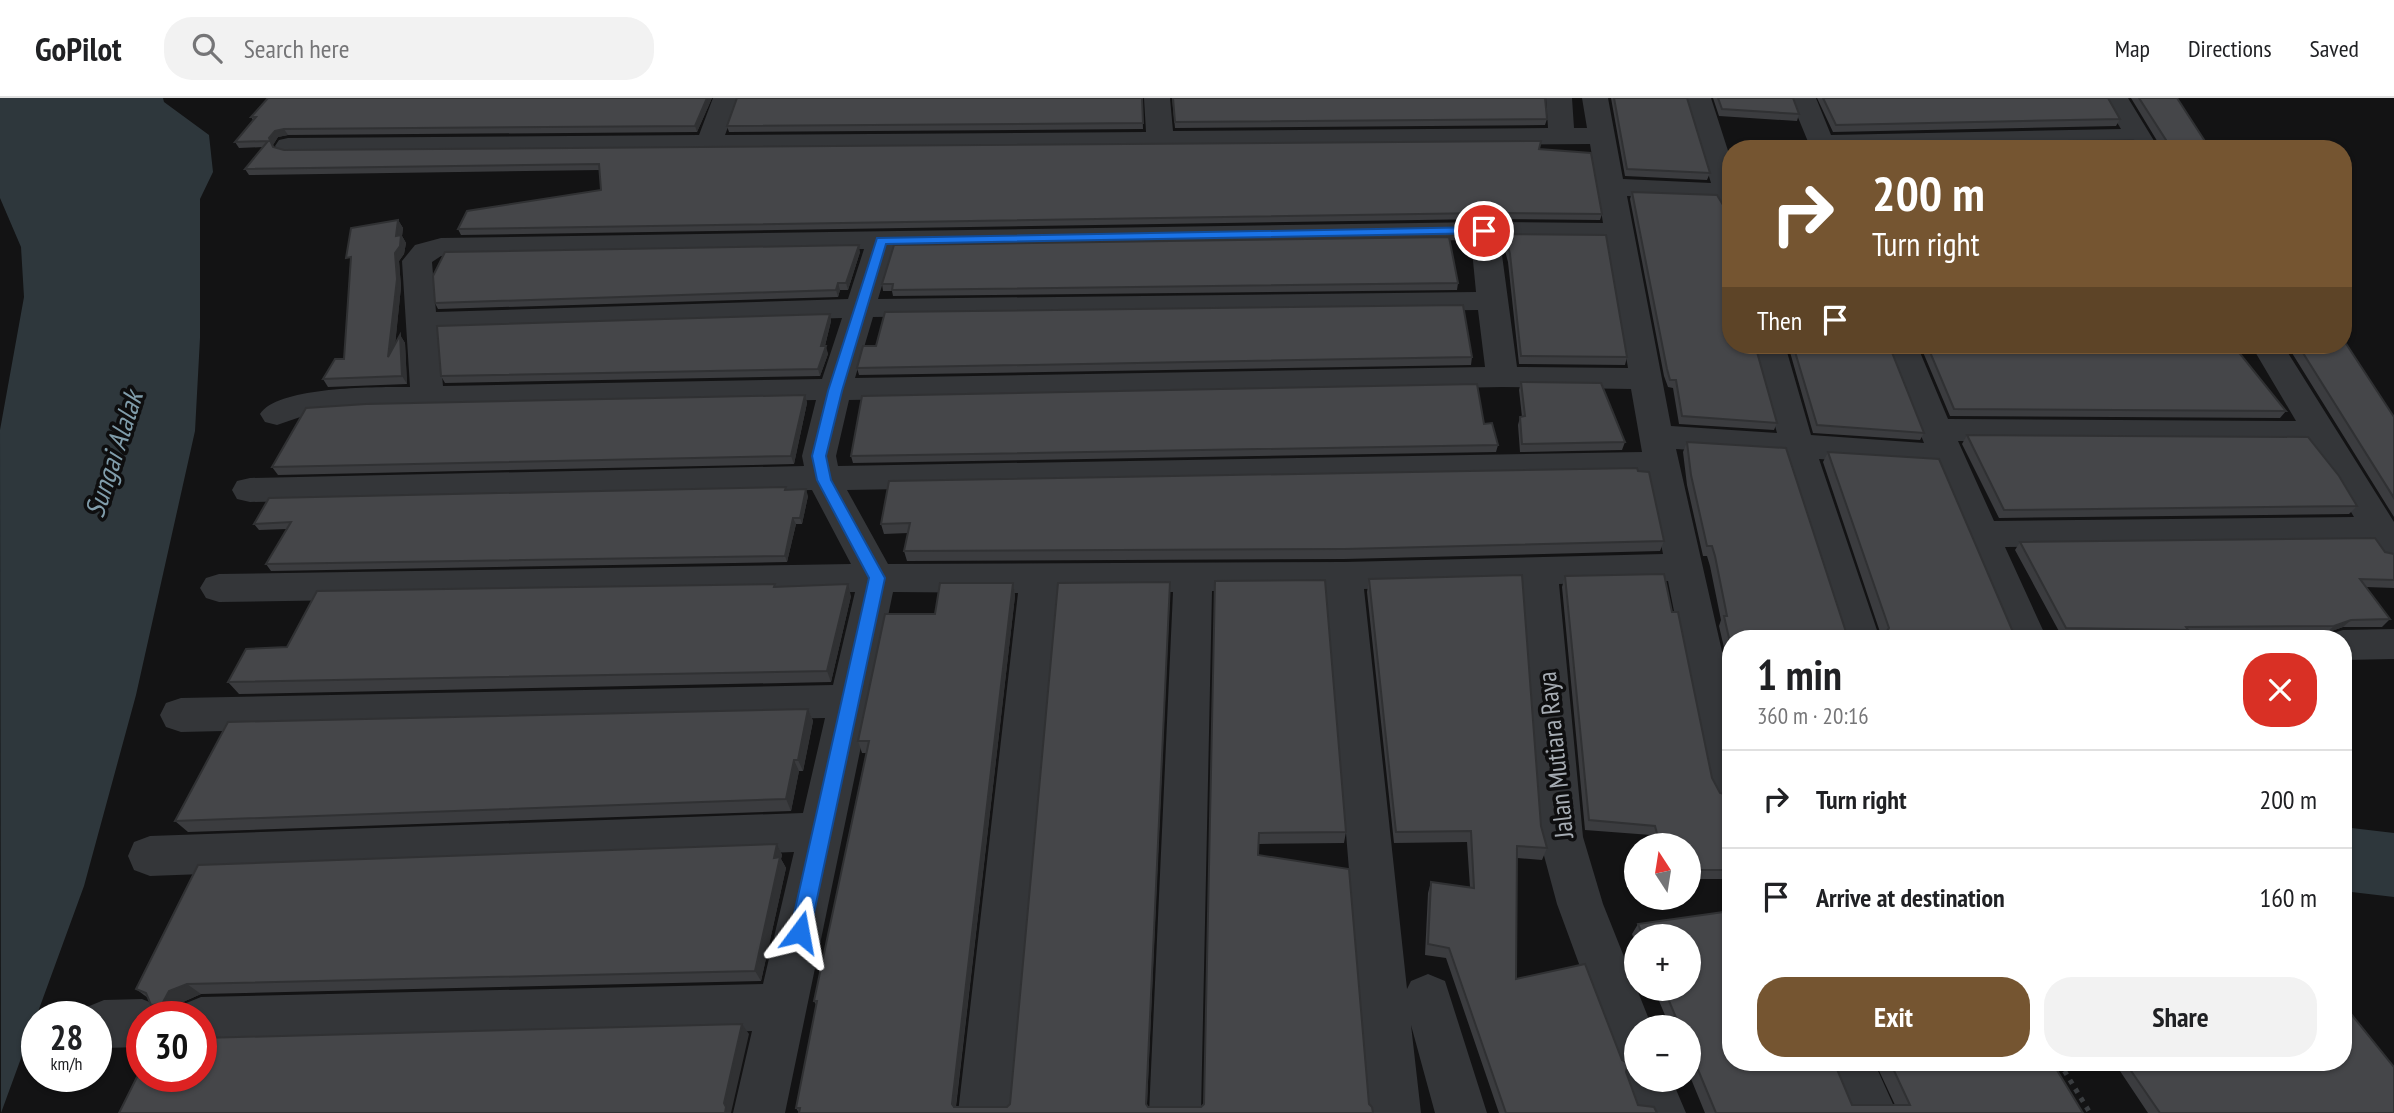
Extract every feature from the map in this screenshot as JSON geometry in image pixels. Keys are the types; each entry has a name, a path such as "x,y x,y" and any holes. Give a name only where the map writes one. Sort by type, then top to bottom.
{"street":[{"path":"709,143 726,98"},
{"path":"1157,98 1160,138"},
{"path":"1559,98 1562,136"},
{"path":"1595,98 1645,379 1722,746"},
{"path":"1698,98 1722,172"},
{"path":"1803,98 1820,140"},
{"path":"2115,98 2140,140"},
{"path":"288,146 1602,136"},
{"path":"1611,187 1722,195"},
{"path":"427,397 417,261 425,251 440,247 1484,231 1619,232"},
{"path":"1484,231 1502,377"},
{"path":"759,1113 877,578 824,480 819,456 835,391 881,240"},
{"path":"423,322 861,308 1491,301"},
{"path":"1772,354 1797,445 1857,630"},
{"path":"1905,354 2023,630"},
{"path":"2272,354 2387,541"},
{"path":"277,414 287,409 318,403 427,397 1502,377 1645,379"},
{"path":"250,490 1113,472 1797,445 2320,432"},
{"path":"1983,534 2387,541"},
{"path":"219,588 877,578 1344,576 1684,567"},
{"name":"Jalan Mutiara Raya","path":"1539,572 1561,837 1580,904 1624,1020"},
{"path":"1344,576 1395,1113"},
{"path":"1175,1113 1192,578"},
{"path":"984,1113 1039,579"},
{"path":"2352,645 2394,645"},
{"path":"181,715 852,701"},
{"path":"150,856 822,832"},
{"path":"1428,997 1461,1113"},
{"path":"217,1021 783,1007"},
{"path":"1852,1071 1871,1113"},
{"path":"1652,1092 1660,1113"}],"path":[{"path":"2064,1071 2090,1113"}],"water":[{"name":"Sungai Alalak","path":"0,98 163,98 164,102 209,135 213,172 200,199 200,338 195,431 136,695 84,886 42,1001 21,1001 21,1058 1,1113 0,430 24,297 21,247 0,198"}],"building":[{"path":"268,98 707,98 695,126 275,131 269,138 273,147 284,150 1541,141 1539,149 1591,153 1602,214 1485,213 458,229 467,211 601,190 599,164 245,169 268,141 235,142 256,117 251,117"},
{"path":"737,98 1142,98 1143,123 727,126"},
{"path":"1173,98 1545,98 1547,119 1175,122"},
{"path":"1614,98 1687,98 1710,173 1627,169"},
{"path":"1718,98 1793,98 1799,114 1722,109"},
{"path":"1823,98 2108,98 2120,119 1836,125"},
{"path":"2139,98 2177,98 2204,140 2166,140"},
{"path":"1632,192 1717,195 1722,203 1722,354 1758,354 1777,423 1682,416 1676,380 1670,380"},
{"path":"398,220 396,236 401,235 400,246 395,253 397,279 388,357 400,335 402,376 323,379 335,359 344,359 351,257 346,258 351,228"},
{"path":"1505,234 1606,235 1627,357 1521,356 1510,254"},
{"path":"1449,237 1458,283 892,290 893,284 882,284 894,245"},
{"path":"859,245 846,283 838,283 836,290 435,303 433,276 445,252"},
{"path":"1463,305 1472,357 857,368 863,346 876,346 885,312"},
{"path":"830,314 821,346 826,346 818,369 441,376 437,326"},
{"path":"2352,353 2394,417 2394,498 2304,354"},
{"path":"1796,354 1893,354 1924,433 1817,425"},
{"path":"1931,354 2240,354 2286,411 1954,409"},
{"path":"1521,382 1601,383 1625,442 1522,444 1520,417 1525,416"},
{"path":"1477,384 1484,424 1492,423 1498,445 851,456 862,396"},
{"path":"805,395 791,456 272,467 306,408 366,404"},
{"path":"1967,435 2308,437 2339,476 2357,506 2004,510"},
{"path":"1687,442 1786,448 1845,630 1727,630 1724,616 1727,616 1715,556 1712,546 1707,546 1691,475"},
{"path":"1828,452 1939,459 2012,630 1888,630"},
{"path":"1637,468 1638,471 1649,472 1664,541 1345,549 904,551 910,523 881,524 889,481"},
{"path":"786,487 785,490 806,489 800,518 793,518 785,556 266,564 291,522 254,524 269,498"},
{"path":"2375,538 2385,552 2394,554 2394,580 2360,579 2390,619 2351,620 2334,626 2186,627 2188,630 2066,628 2020,542"},
{"path":"1664,574 1672,612 1678,612 1712,778 1722,794 1722,870 1701,870 1701,833 1657,833 1655,826 1589,820 1565,576"},
{"path":"1522,575 1541,826 1547,848 1517,846 1516,979 1585,964 1624,1061 1624,1092 1633,1092 1638,1105 1654,1107 1657,1113 1506,1113 1449,948 1428,944 1431,882 1474,888 1471,831 1396,832 1369,579"},
{"path":"1325,580 1346,832 1259,833 1258,855 1349,869 1369,1104 1373,1113 799,1113 800,1108 796,1108 817,1001 814,1001 869,741 858,741 885,614 935,614 940,583 1013,583 952,1104 954,1107 1007,1107 1010,1104 1058,583 1170,582 1146,1104 1148,1107 1201,1107 1204,1104 1215,581"},
{"path":"775,584 774,587 848,584 827,671 228,682 246,649 287,647 317,591"},
{"path":"808,709 798,760 794,760 786,799 175,821 228,722"},
{"path":"777,844 774,858 780,857 755,971 187,984 169,991 164,1001 149,1001 146,993 136,989 198,865"},
{"path":"1722,912 1722,1071 1838,1071 1852,1105 1910,1105 1894,1071 2057,1071 2083,1113 1716,1113 1701,1077 1701,1015 1675,1015 1669,1001 1701,1001 1701,924 1638,924"},
{"path":"2352,1015 2394,1067 2394,1113 2160,1113 2131,1071 2352,1071"},
{"path":"742,1024 724,1103 725,1113 119,1113 130,1092 217,1092 217,1038"}],"waterway":[{"path":"2352,860 2394,865"}],"route":[{"path":"800,932 877,578 824,480 819,456 835,391 881,240 1484,231"}]}
